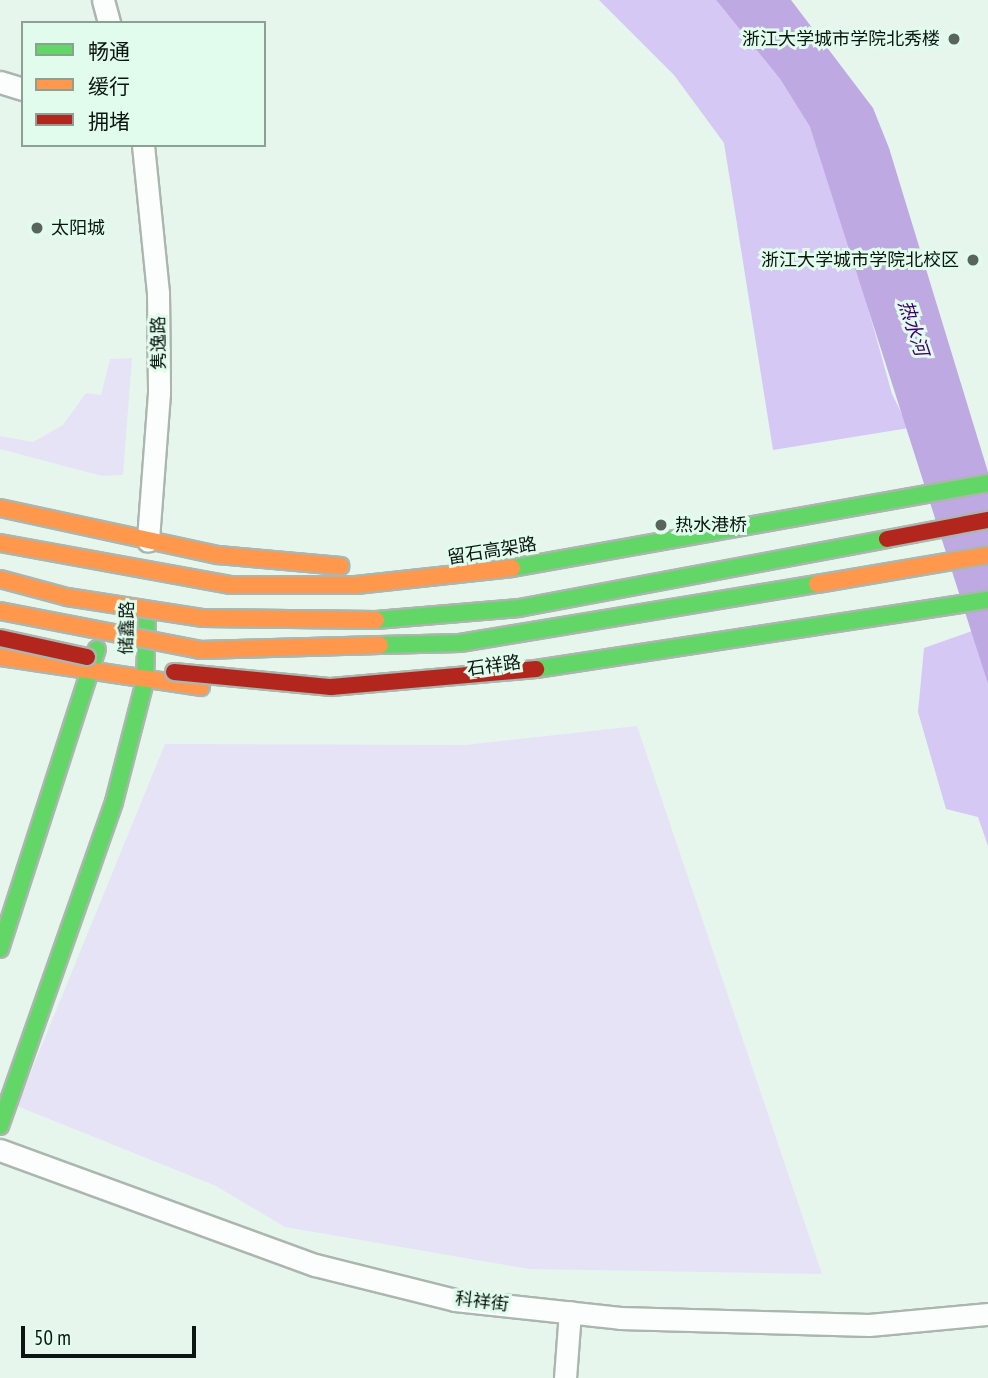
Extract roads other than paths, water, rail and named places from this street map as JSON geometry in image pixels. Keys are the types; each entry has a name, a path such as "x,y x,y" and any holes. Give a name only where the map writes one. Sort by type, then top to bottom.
{"main road":[{"name":"留石高架路","path":"0,543 231,585 356,585 466,576 988,483"},
{"path":"0,508 148,541 303,567 447,564 620,555 988,489"},
{"path":"0,579 67,597 203,618 370,620 519,608 988,520"},
{"name":"储鑫路","path":"0,949 87,672 148,541"},
{"name":"储鑫路","path":"0,1126 55,983 145,681 148,541"},
{"path":"0,611 200,650 460,643 988,555"},
{"name":"石祥路","path":"0,657 145,681 320,699 496,687 988,591"},
{"path":"0,638 169,672 331,687 501,674 988,600"}],"street":[{"path":"103,0 108,21"},
{"path":"0,82 21,88"},
{"name":"隽逸路","path":"143,147 158,292 159,393 148,541"},
{"name":"科祥街","path":"0,1150 315,1265 455,1300 570,1312 869,1325 988,1314"},
{"path":"565,1378 570,1312"}],"water":[{"name":"热水河","path":"716,0 791,0 873,108 889,148 988,472 988,684 810,127 780,79"}],"place":[{"name":"浙江大学城市学院北秀楼","path":"954,39"},
{"name":"太阳城","path":"37,228"},
{"name":"浙江大学城市学院北校区","path":"973,260"},
{"name":"热水港桥","path":"661,525"}]}
